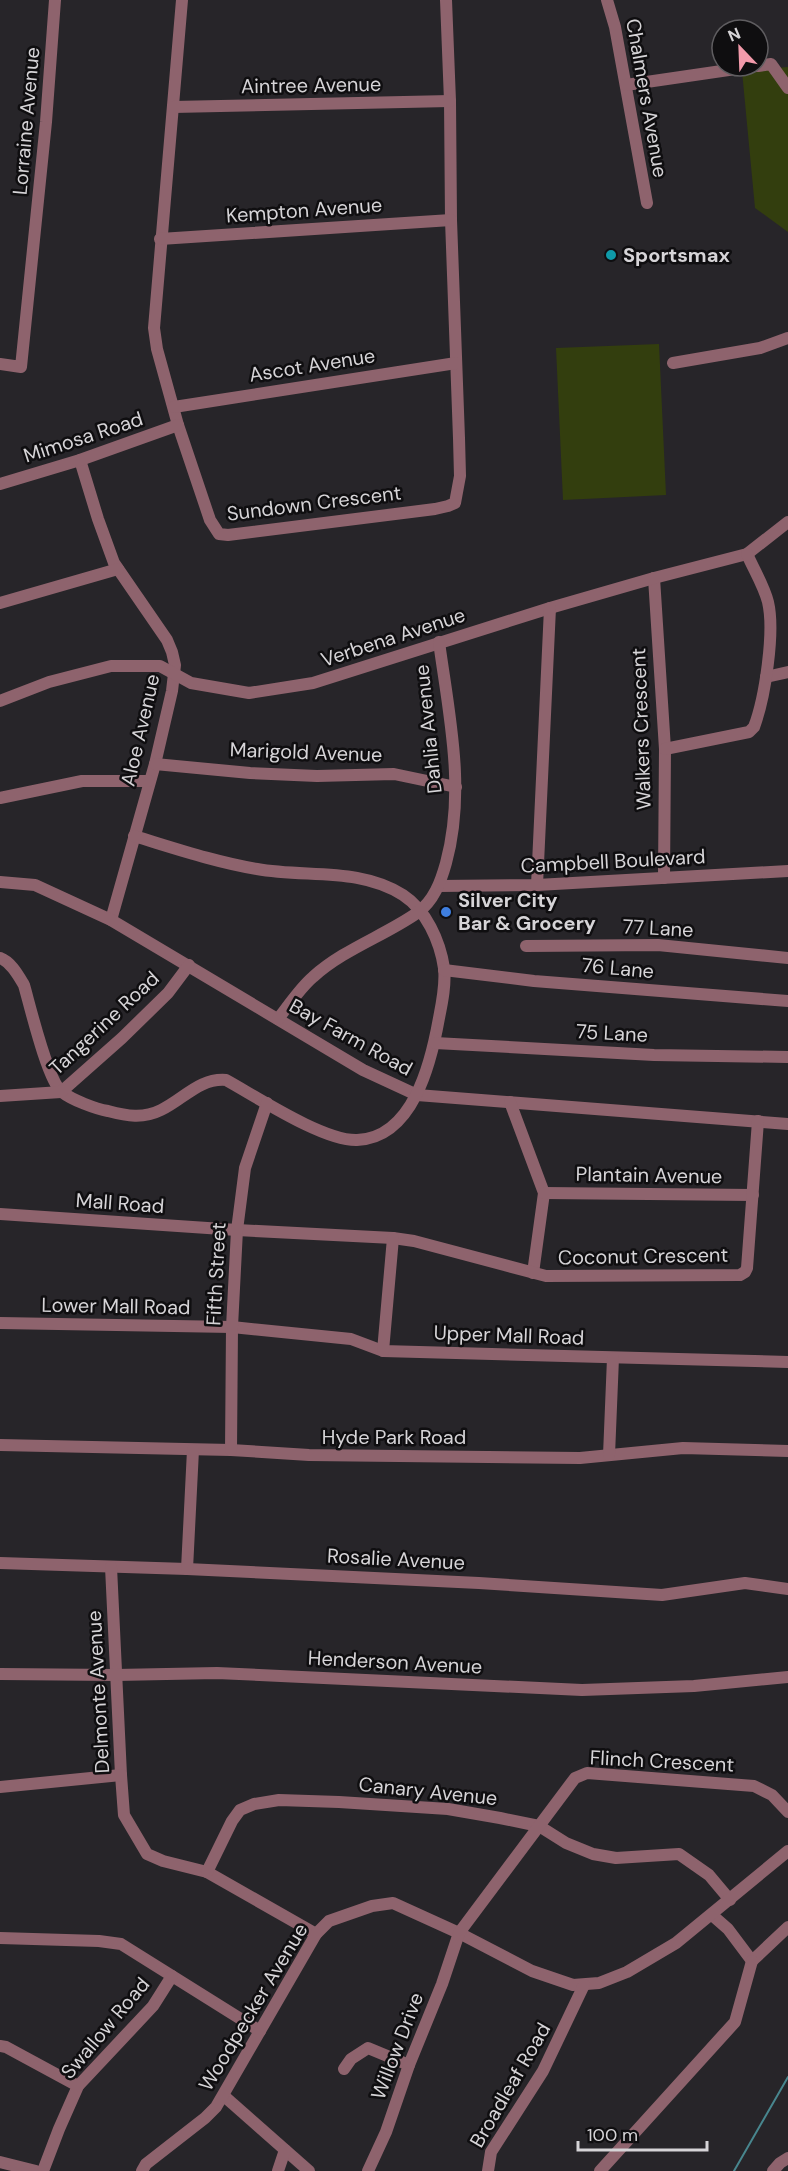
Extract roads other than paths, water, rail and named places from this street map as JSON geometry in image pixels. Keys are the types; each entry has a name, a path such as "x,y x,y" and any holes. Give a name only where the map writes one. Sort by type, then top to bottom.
{"street":[{"name":"Lorraine Avenue","path":"0,364 21,367 46,122 55,0"},
{"name":"Sundown Crescent","path":"182,0 154,328 157,349 178,426 210,520 219,534 237,534 448,506 455,502 460,477 446,0"},
{"name":"Chalmers Avenue","path":"608,0 647,203"},
{"path":"770,64 786,82 788,88"},
{"path":"626,85 710,73"},
{"name":"Aintree Avenue","path":"173,107 450,101"},
{"name":"Kempton Avenue","path":"160,238 451,220"},
{"path":"673,363 760,348 788,338"},
{"name":"Ascot Avenue","path":"174,407 456,363"},
{"name":"Mimosa Road","path":"0,484 80,460 178,426"},
{"name":"Aloe Avenue","path":"80,460 98,519 118,569 167,640 174,657 175,675 155,764 111,920"},
{"name":"Verbena Avenue","path":"0,701 49,682 111,666 160,666 191,683 249,693 314,683 550,608 747,554 788,522"},
{"path":"664,749 749,732 754,728 766,677 771,616 767,600 747,554"},
{"path":"0,603 118,569"},
{"name":"Walkers Crescent","path":"654,578 664,749 664,878"},
{"path":"537,885 550,608"},
{"name":"Dahlia Avenue","path":"278,1019 312,977 348,952 420,911 439,886 451,843 456,787 455,761 439,642"},
{"path":"766,677 788,672"},
{"name":"Marigold Avenue","path":"155,764 283,774 394,774 456,787"},
{"path":"0,798 82,782 149,781"},
{"path":"0,958 18,974 24,985 52,1077 61,1092 99,1109 143,1117 162,1110 203,1083 214,1079 226,1080 326,1135 356,1140 382,1134 400,1119 417,1095 435,1043 442,1005 444,970 440,948 420,911 403,895 374,881 359,877 284,873 256,869 134,836"},
{"name":"Campbell Boulevard","path":"439,886 537,885 788,871"},
{"name":"Bay Farm Road","path":"0,882 35,885 111,920 363,1070 417,1095 788,1124"},
{"name":"77 Lane","path":"525,946 658,945 788,958"},
{"name":"Tangerine Road","path":"0,1096 61,1092 168,993 189,965"},
{"name":"76 Lane","path":"444,970 534,981 788,1000"},
{"name":"75 Lane","path":"435,1043 654,1055 788,1057"},
{"name":"Coconut Crescent","path":"510,1102 544,1193 533,1273"},
{"name":"Fifth Street","path":"231,1450 232,1327 237,1230 245,1168 267,1103"},
{"name":"Coconut Crescent","path":"237,1230 414,1241 546,1276 740,1275 747,1268 758,1121"},
{"name":"Plantain Avenue","path":"544,1193 753,1195"},
{"name":"Mall Road","path":"0,1214 237,1230"},
{"path":"382,1351 393,1238"},
{"name":"Lower Mall Road","path":"0,1323 232,1327"},
{"name":"Upper Mall Road","path":"232,1327 351,1339 382,1351 788,1362"},
{"path":"609,1455 613,1358"},
{"name":"Hyde Park Road","path":"0,1445 231,1450 309,1455 580,1458 683,1448 788,1451"},
{"path":"187,1569 193,1450"},
{"name":"Rosalie Avenue","path":"0,1563 480,1582 662,1595 745,1583 788,1589"},
{"name":"Delmonte Avenue","path":"111,1567 124,1815 147,1854 163,1861 207,1872"},
{"name":"Henderson Avenue","path":"0,1674 217,1673 582,1690 694,1686 788,1677"},
{"name":"Flinch Crescent","path":"459,1933 575,1778 588,1773 754,1786 772,1795 788,1812"},
{"path":"0,1788 121,1775"},
{"name":"Canary Avenue","path":"207,1872 232,1821 240,1810 254,1804 291,1801 448,1809 539,1827 566,1843 593,1854 616,1858 679,1854 709,1875 730,1900"},
{"name":"Woodpecker Avenue","path":"142,2171 146,2164 205,2118 224,2096 316,1934 329,1921 361,1909 393,1903 459,1933 532,1971 573,1985 599,1983 627,1972 675,1943 788,1851"},
{"path":"207,1872 316,1934"},
{"path":"712,1915 728,1929 752,1961"},
{"path":"600,2171 735,2022 752,1961 788,1927"},
{"name":"Willow Drive","path":"368,2171 386,2132 459,1933"},
{"path":"0,1938 99,1941 121,1944 260,2031"},
{"name":"Swallow Road","path":"43,2171 78,2086 153,2006 172,1976"},
{"name":"Broadleaf Road","path":"488,2171 490,2152 529,2096 584,1985"},
{"path":"0,2046 6,2047 78,2086"},
{"path":"344,2069 351,2059 368,2048 409,2065"},
{"path":"224,2096 309,2171"},
{"path":"278,2171 285,2150"},
{"path":"773,2171 788,2158"},
{"path":"0,2162 36,2171"}],"waterway":[{"path":"734,2171 788,2077"}],"place":[{"name":"Sportsmax","path":"611,255"},
{"name":"Silver City Bar & Grocery","path":"446,912"}]}
